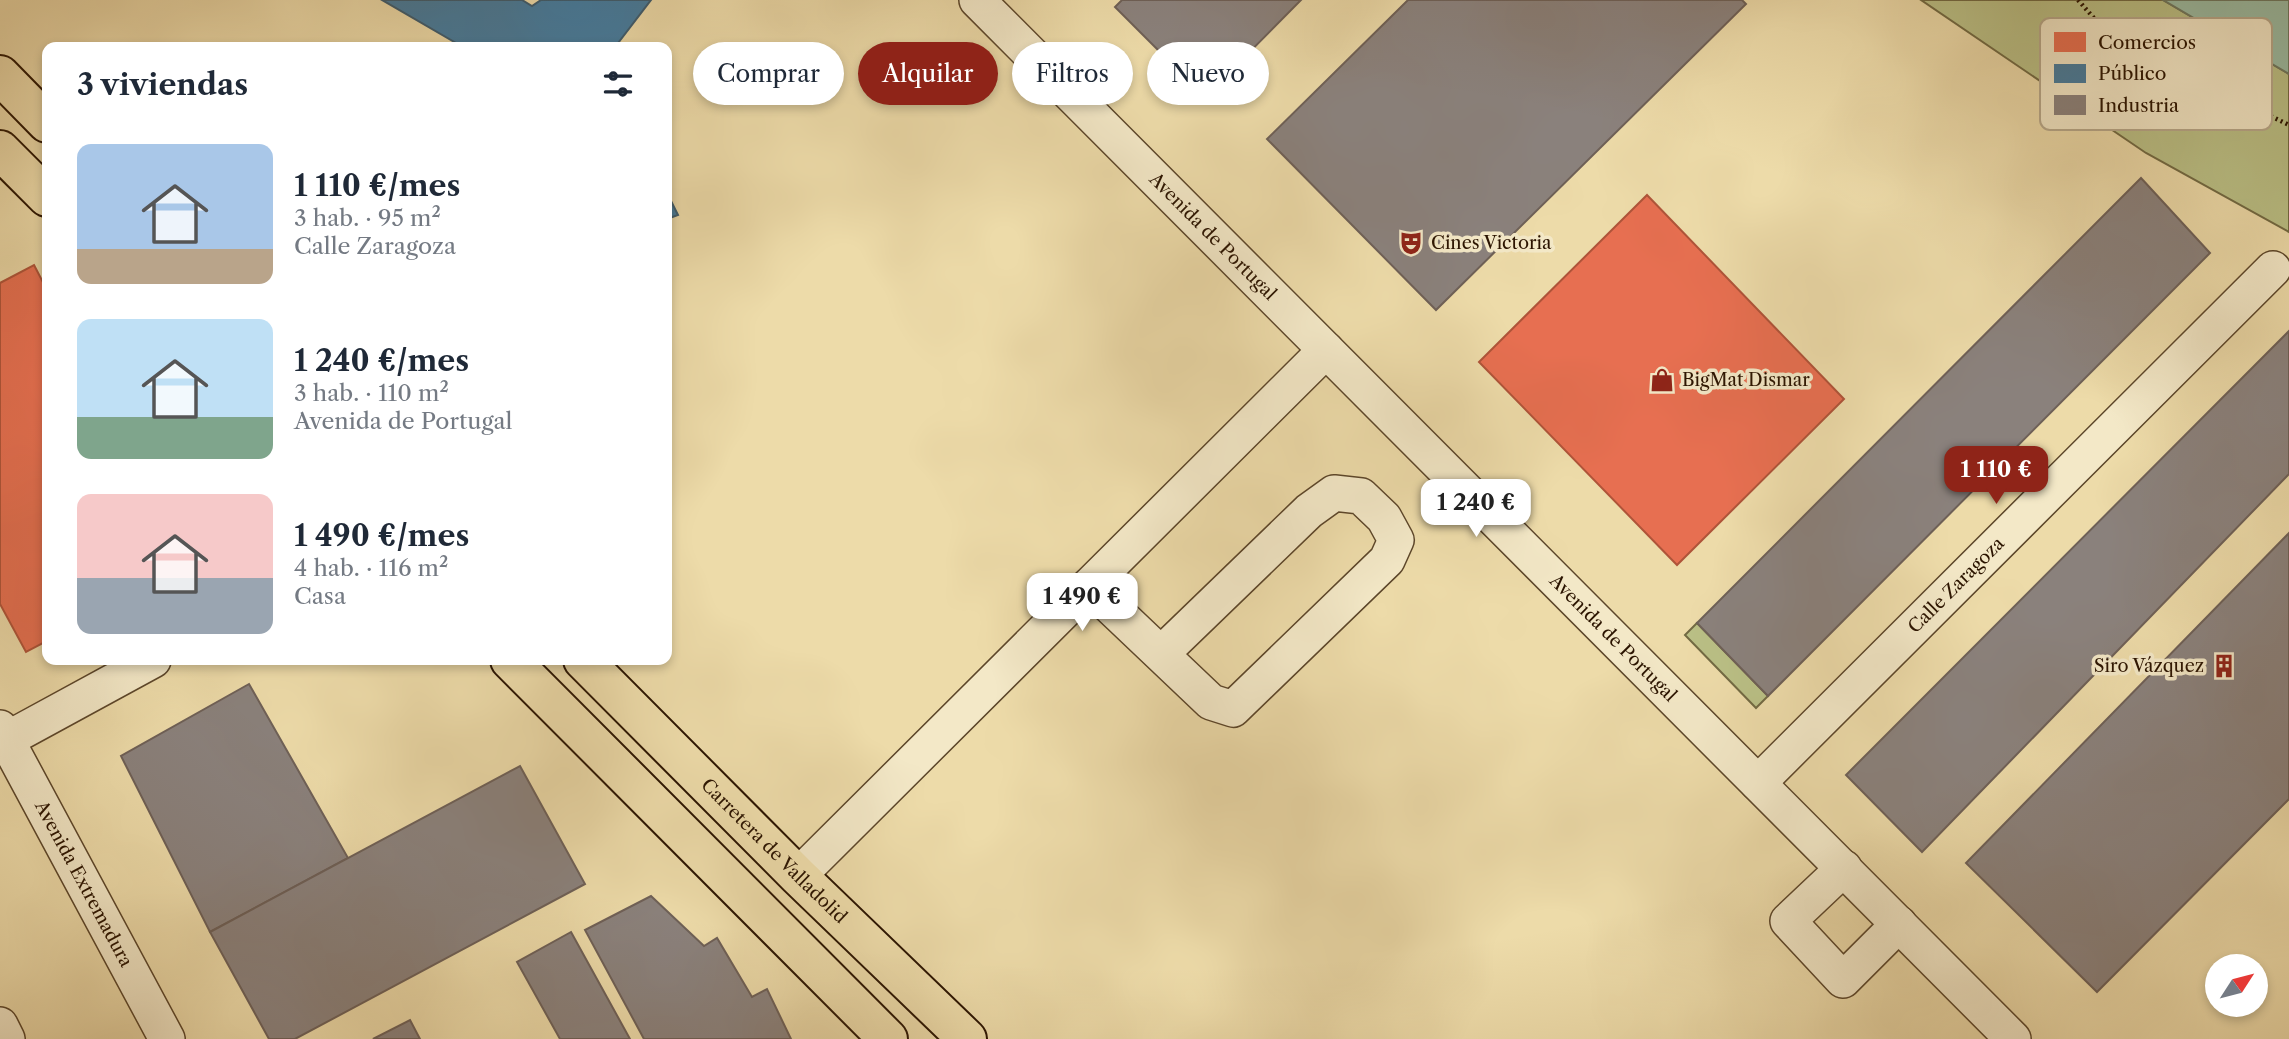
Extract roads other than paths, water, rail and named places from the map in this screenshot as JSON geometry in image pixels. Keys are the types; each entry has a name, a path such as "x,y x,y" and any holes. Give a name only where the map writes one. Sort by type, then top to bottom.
{"highway":[{"path":"0,75 42,118"},
{"path":"0,150 42,192"},
{"path":"515,665 888,1039"},
{"name":"Carretera de Valladolid","path":"588,665 967,1039"}],"street":[{"name":"Avenida de Portugal","path":"977,0 2014,1039"},
{"name":"Calle Zaragoza","path":"1758,783 2273,269"},
{"path":"799,876 1326,349"},
{"path":"1089,586 1211,702 1233,709 1387,560 1396,540 1384,518 1361,496 1334,493 1309,511 1161,654"},
{"path":"3,734 143,665"},
{"name":"Avenida Extremadura","path":"3,734 167,1039"},
{"path":"1843,868 1788,920 1843,980 1899,924"},
{"path":"0,1025 7,1039"}],"place":[{"name":"Cines Victoria","path":"1411,243"},
{"name":"BigMat Dismar","path":"1662,380"},
{"name":"Siro Vázquez","path":"2224,666"}]}
